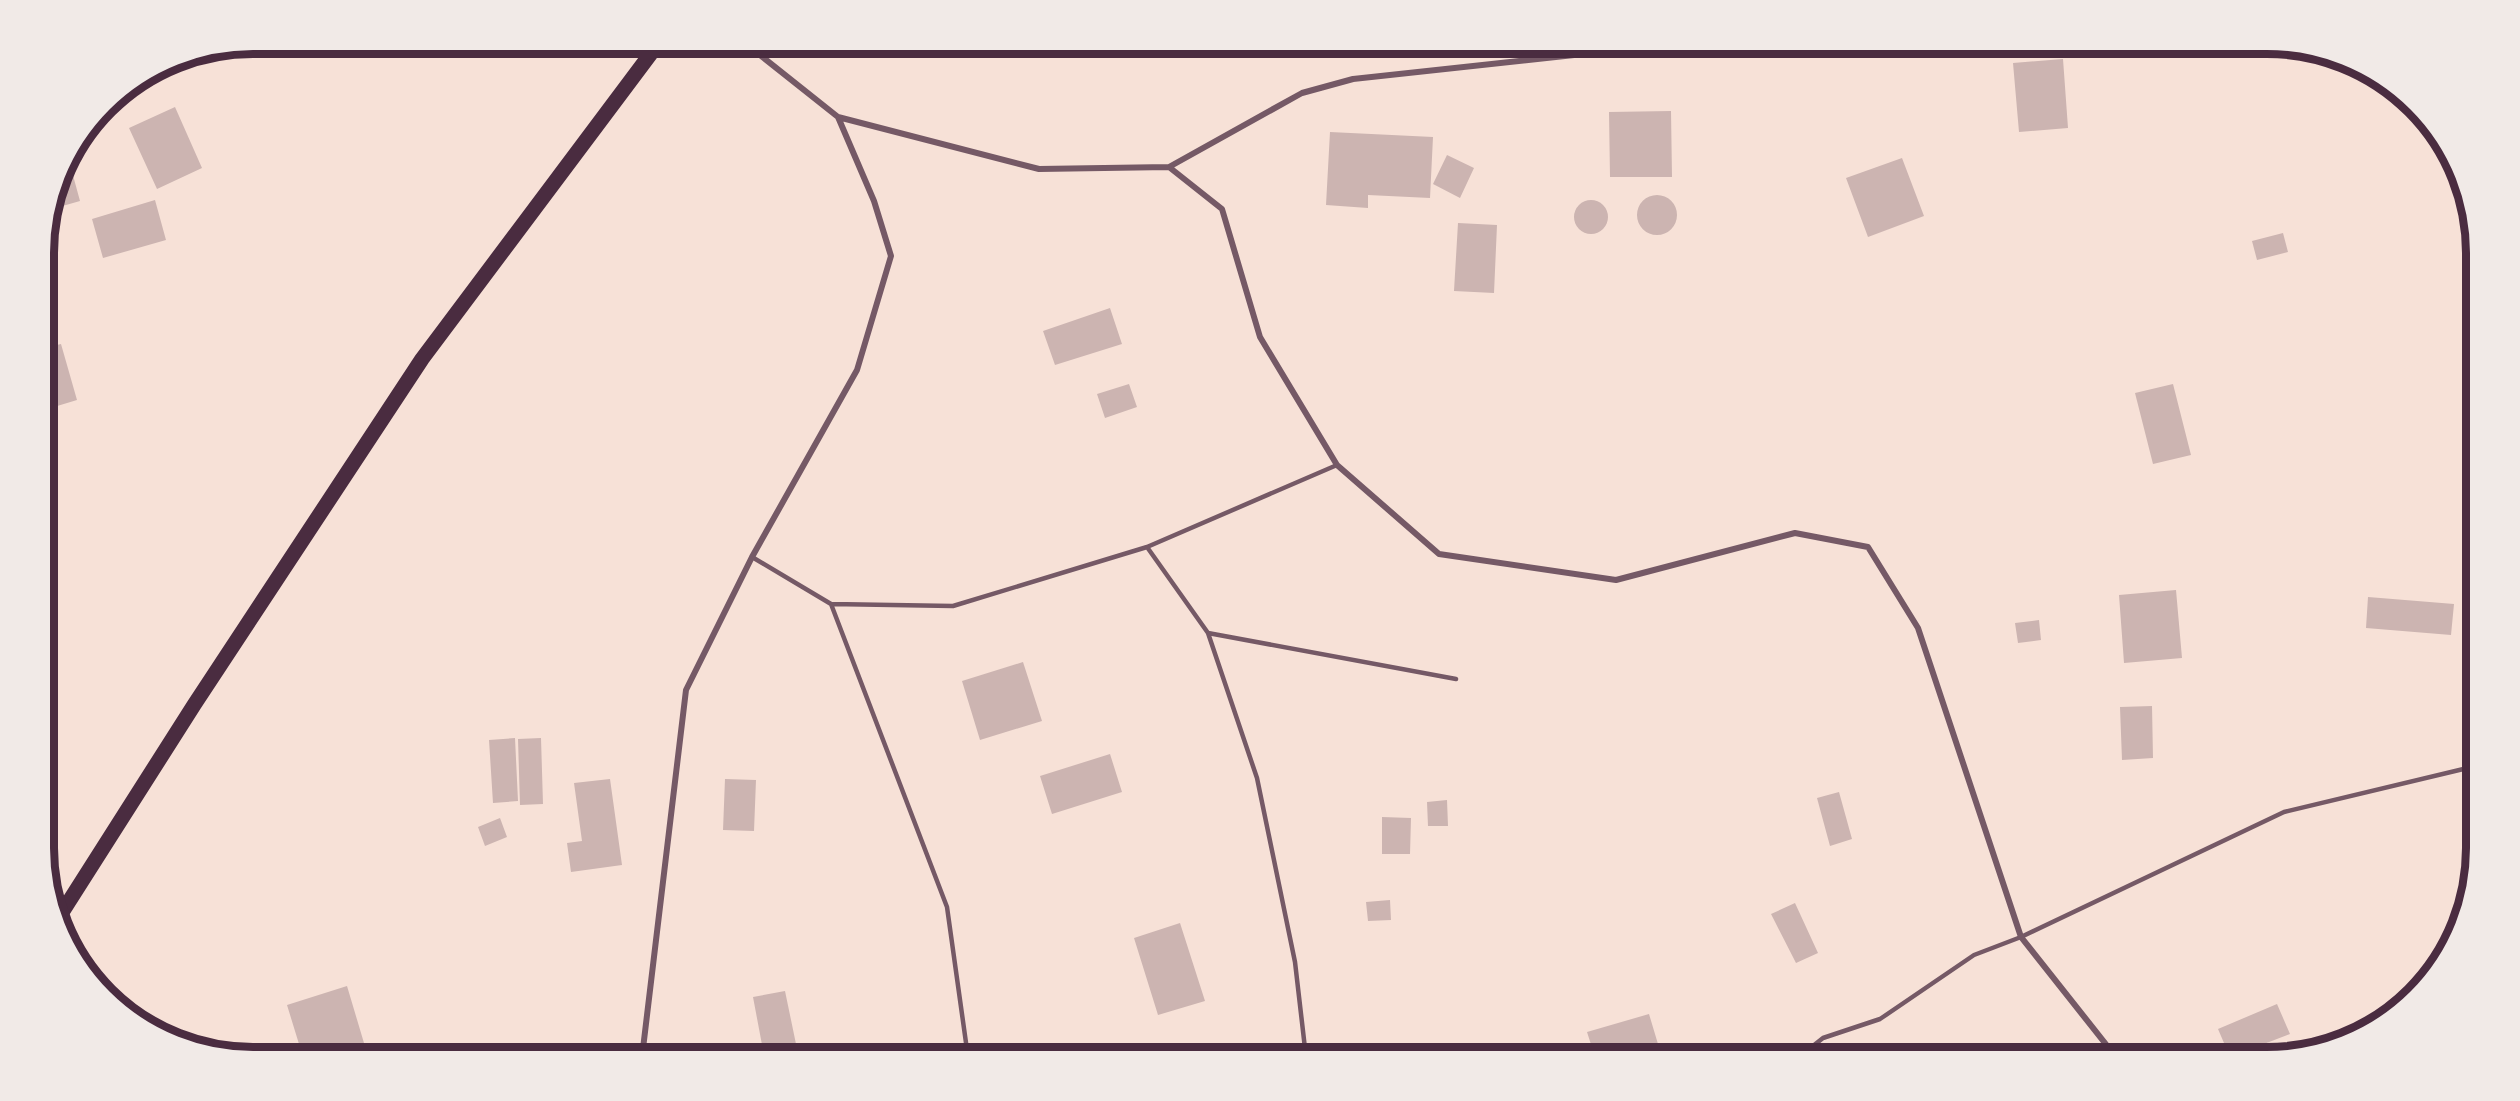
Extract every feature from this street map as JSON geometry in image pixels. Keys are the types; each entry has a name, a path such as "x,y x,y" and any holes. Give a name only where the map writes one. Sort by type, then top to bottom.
{"main road":[{"path":"64,909 194,705 422,359 651,54"}],"street":[{"path":"759,54 838,117 1040,169 1169,167 1302,93 1353,79 1584,54"},
{"path":"643,1047 686,690 752,556 857,370 891,255 874,201 838,117"},
{"path":"1169,167 1222,209 1260,337 1337,465 1439,554 1616,580 1795,532 1868,547 1918,628 2021,937 2108,1047"}],"lane":[{"path":"752,556 831,604 953,606 1147,547 1337,465"},
{"path":"1147,547 1208,633 1257,778 1295,962 1305,1047"},
{"path":"831,604 947,907 967,1047"},
{"path":"1208,633 1456,679"},
{"path":"1811,1047 1822,1038 1880,1019 1974,956 2021,937 2284,812 2466,768"}],"building":[{"path":"2063,59 2068,128 2019,132 2013,63"},
{"path":"175,107 202,168 157,189 129,128"},
{"path":"1671,111 1672,177 1610,177 1609,112"},
{"path":"1330,132 1433,137 1430,198 1368,195 1368,208 1326,205"},
{"path":"1447,155 1474,168 1460,198 1433,184"},
{"path":"1902,158 1924,216 1868,237 1846,178"},
{"path":"72,171 80,201 60,207"},
{"path":"1657,195 1665,196 1671,201 1676,207 1676,223 1671,229 1665,234 1657,235 1649,234 1643,229 1638,223 1637,215 1638,207 1643,201 1649,196"},
{"path":"155,200 166,240 103,258 92,219"},
{"path":"1591,200 1603,205 1608,217 1603,229 1591,234 1579,229 1574,217 1579,205"},
{"path":"1458,223 1497,225 1494,293 1454,291"},
{"path":"2283,233 2288,252 2257,260 2252,241"},
{"path":"1110,308 1122,344 1055,365 1043,331"},
{"path":"61,344 77,400 54,407 54,346"},
{"path":"1129,384 1137,407 1105,418 1097,394"},
{"path":"2173,384 2191,455 2153,464 2135,393"},
{"path":"2176,590 2182,658 2124,663 2119,595"},
{"path":"2368,597 2454,604 2451,635 2366,628"},
{"path":"2039,620 2041,640 2018,643 2015,623"},
{"path":"1023,662 1042,721 980,740 962,681"},
{"path":"2152,706 2153,758 2122,760 2120,707"},
{"path":"515,738 518,801 493,803 489,740"},
{"path":"541,738 543,804 520,805 518,739"},
{"path":"1110,754 1122,792 1052,814 1040,776"},
{"path":"610,779 622,865 571,872 567,843 582,841 574,783"},
{"path":"725,779 756,780 754,831 723,830"},
{"path":"1839,792 1852,839 1830,846 1817,798"},
{"path":"1447,800 1448,826 1428,826 1427,802"},
{"path":"1382,817 1411,818 1410,854 1382,854"},
{"path":"500,818 507,837 485,846 478,827"},
{"path":"1390,900 1391,920 1368,921 1366,902"},
{"path":"1795,903 1818,953 1796,963 1771,914"},
{"path":"1180,923 1205,1001 1158,1015 1134,938"},
{"path":"347,986 364,1043 350,1047 300,1047 287,1005"},
{"path":"785,991 796,1044 762,1047 753,997"},
{"path":"2277,1004 2290,1034 2256,1047 2226,1047 2218,1029"},
{"path":"1649,1014 1658,1044 1647,1047 1592,1047 1587,1032"},
{"path":"800,1044 801,1047 785,1047"}]}
